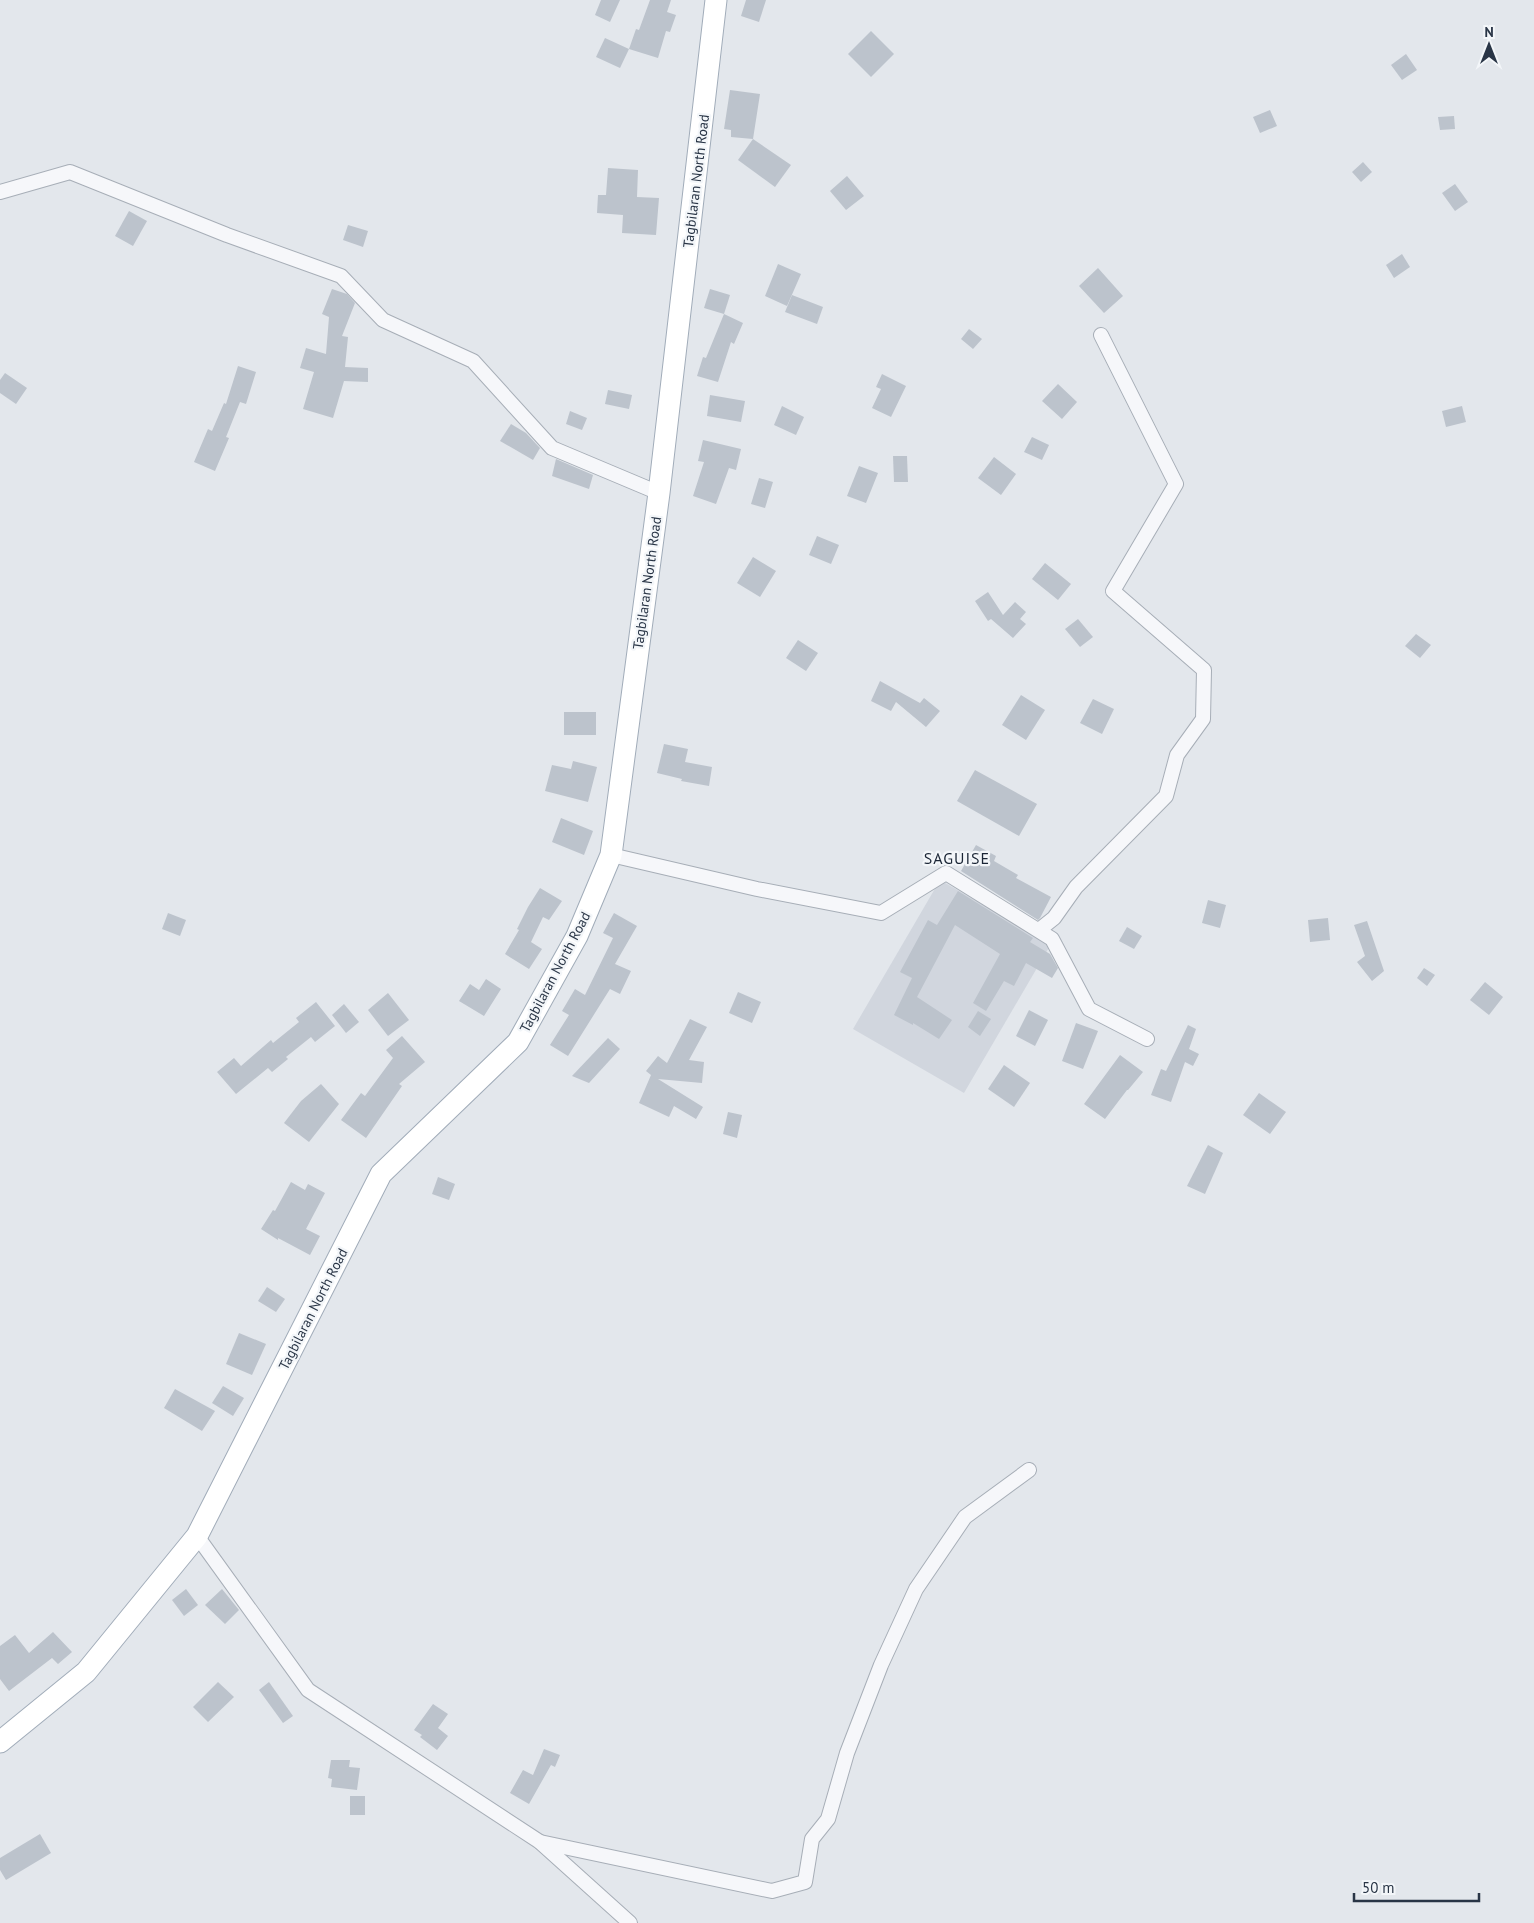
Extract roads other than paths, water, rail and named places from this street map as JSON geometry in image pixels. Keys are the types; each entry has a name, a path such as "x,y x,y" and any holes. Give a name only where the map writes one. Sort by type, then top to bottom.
{"main road":[{"name":"Tagbilaran North Road","path":"0,1742 86,1672 197,1536 381,1174 518,1042 577,936 611,855 660,493 716,0"}],"street":[{"path":"0,192 70,172 227,234 341,276 383,320 474,361 552,448 660,493"},
{"path":"1039,930 1054,918 1076,887 1166,796 1177,755 1203,719 1204,670 1113,591 1176,484 1101,335"},
{"path":"611,855 757,889 881,913 946,873 1052,939 1089,1009 1148,1039"},
{"path":"540,1842 772,1892 805,1882 812,1839 828,1819 847,1754 881,1665 916,1589 965,1517 1029,1470"},
{"path":"197,1536 308,1690 540,1842 630,1923"}],"district":[{"name":"SAGUISE","path":"957,858"}]}
